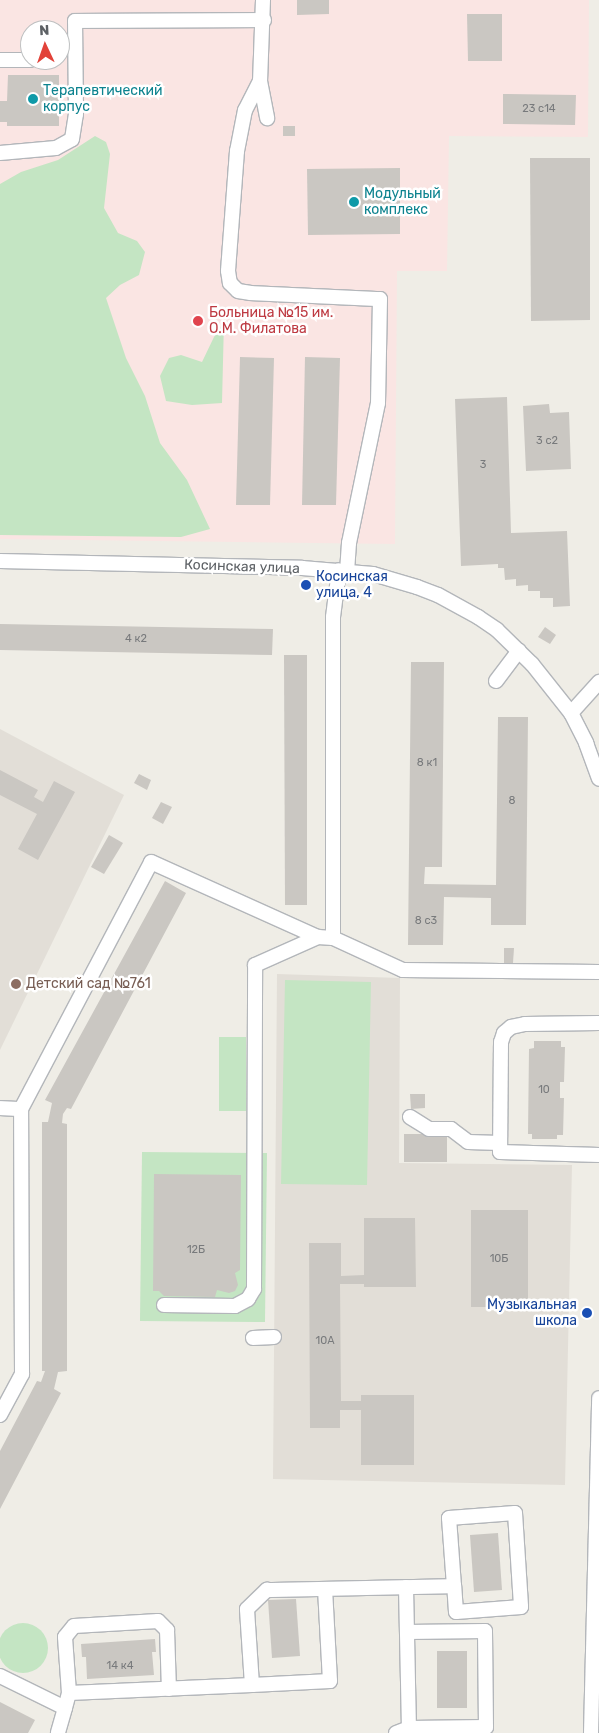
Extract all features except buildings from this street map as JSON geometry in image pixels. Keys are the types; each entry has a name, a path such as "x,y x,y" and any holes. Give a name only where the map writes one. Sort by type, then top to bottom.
{"street":[{"path":"263,0 264,20 260,81 267,118"},
{"path":"0,153 56,148 72,139 76,114 75,21 264,20"},
{"path":"0,60 20,60"},
{"path":"260,81 245,110 237,151 228,271 230,284 238,291 251,293 380,299 378,403 333,618 333,938"},
{"name":"Косинская улица","path":"0,562 248,566 343,571 392,579 438,595 497,630 545,680 571,714 586,742 599,779"},
{"path":"496,681 519,651"},
{"path":"571,714 599,682"},
{"path":"0,1415 22,1374 21,1109 151,862 318,937 333,938 403,970 599,972"},
{"path":"164,1305 235,1306 248,1299 254,1289 255,965 318,937"},
{"path":"599,1024 525,1024 511,1027 504,1033 501,1042 500,1143 500,1152 599,1155"},
{"path":"0,1108 21,1109"},
{"path":"410,1117 429,1129 451,1130 468,1142 500,1143"},
{"path":"253,1338 274,1337"},
{"path":"591,1733 599,1398"},
{"path":"515,1513 521,1607 456,1612 454,1586 449,1518 515,1513"},
{"path":"252,1685 248,1610 267,1590 454,1586"},
{"path":"406,1587 406,1731 486,1727 485,1631 407,1632"},
{"path":"68,1693 330,1681 325,1589"},
{"path":"58,1733 68,1693 65,1637 74,1626 158,1621 167,1630 169,1689"},
{"path":"0,1676 65,1708"}],"shaded area":[{"name":"Больница №15 им. О.М. Филатова","path":"0,0 589,0 588,137 449,136 447,271 397,271 395,544 0,539"},
{"path":"0,729 124,795 0,1050"},
{"path":"277,974 400,978 399,1163 572,1165 565,1485 273,1479"}],"green space":[{"path":"95,136 106,142 110,154 104,208 118,233 137,241 145,252 139,275 120,285 106,298 126,358 145,396 160,443 187,480 210,529 181,537 0,535 0,184 21,172 58,160"},
{"path":"224,321 222,403 192,405 166,401 160,376 169,358 181,355 202,362"},
{"path":"285,980 371,982 367,1185 281,1184"},
{"path":"219,1037 246,1037 246,1111 219,1111"},
{"path":"142,1152 267,1153 265,1322 140,1321"},
{"path":"18,1623 28,1623 41,1630 48,1643 48,1653 41,1666 28,1673 18,1673 9,1669 2,1662 -2,1653 -2,1643 2,1634 9,1627"}],"place":[{"name":"Терапевтический корпус","path":"33,99"},
{"name":"Модульный комплекс","path":"354,202"},
{"name":"Больница №15 им. О.М. Филатова","path":"198,321"},
{"name":"Косинская улица, 4","path":"306,585"},
{"name":"Детский сад №761","path":"16,984"},
{"name":"Музыкальная школа","path":"587,1313"}]}
